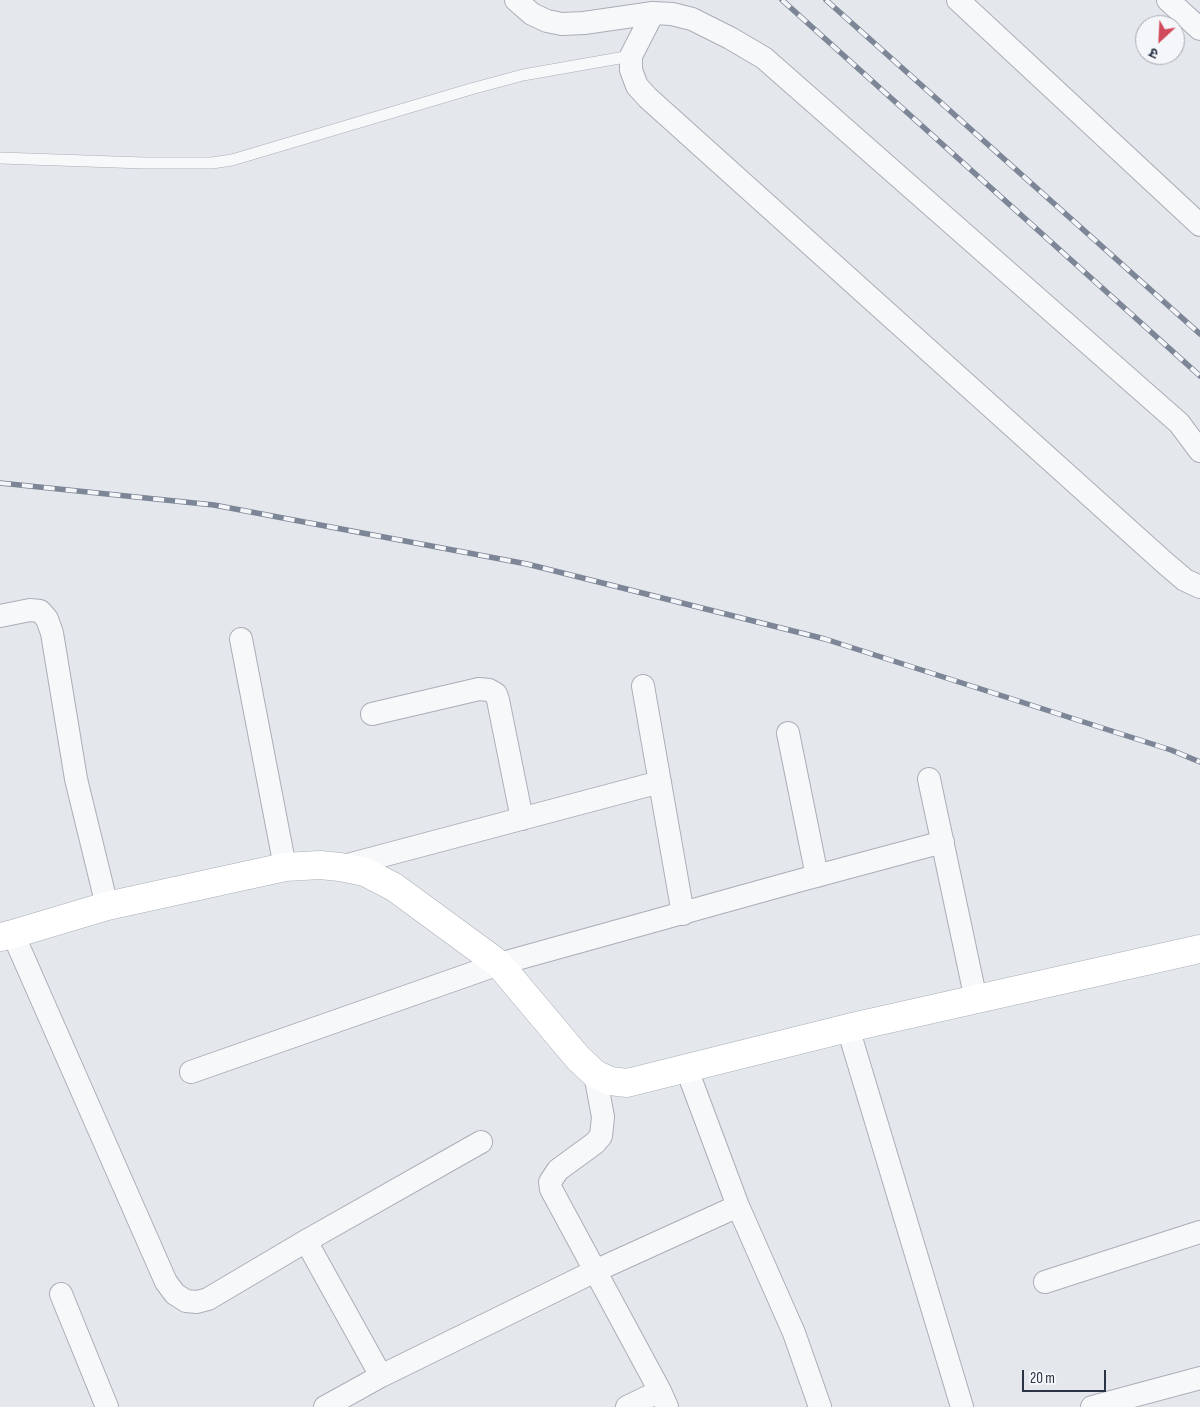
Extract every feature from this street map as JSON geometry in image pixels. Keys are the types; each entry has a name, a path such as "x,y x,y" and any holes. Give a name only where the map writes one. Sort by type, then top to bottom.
{"street":[{"path":"516,0 532,14 546,21 562,24 584,23 653,13 672,14 692,19 764,58 1178,423 1200,451"},
{"path":"958,0 1200,225"},
{"path":"1168,0 1200,29"},
{"path":"653,13 631,56 631,70 638,86 648,98 1165,563 1185,580 1200,587"},
{"path":"0,616 30,610 40,611 52,633 76,779 107,906"},
{"path":"241,639 285,867"},
{"path":"643,686 683,914"},
{"path":"372,714 480,689 489,690 496,694 522,819"},
{"path":"788,733 817,876"},
{"path":"929,779 976,1000"},
{"path":"340,867 660,782"},
{"path":"191,1072 499,964 943,842"},
{"path":"482,1142 306,1241 208,1299 196,1302 186,1301 175,1294 166,1282 7,936 107,906 285,867 320,865 365,872 394,887 499,964 578,1058 595,1074 610,1082 627,1083 848,1028 1200,949"},
{"path":"848,1028 962,1407"},
{"path":"686,1067 738,1206 794,1333 820,1407"},
{"path":"595,1074 602,1117 601,1136 595,1143 558,1170 550,1182 551,1189 664,1399 627,1407"},
{"path":"325,1407 381,1376 595,1271 738,1206"},
{"path":"1045,1282 1200,1232"},
{"path":"306,1241 381,1376"},
{"path":"60,1294 107,1407"},
{"path":"1092,1407 1200,1378"}],"lane":[{"path":"0,158 144,163 212,163 232,160 523,75 631,56"}],"railway":[{"path":"782,0 1200,376"},
{"path":"826,0 1200,334"},
{"path":"0,483 214,505 527,564 825,639 1171,750 1200,762"}]}
